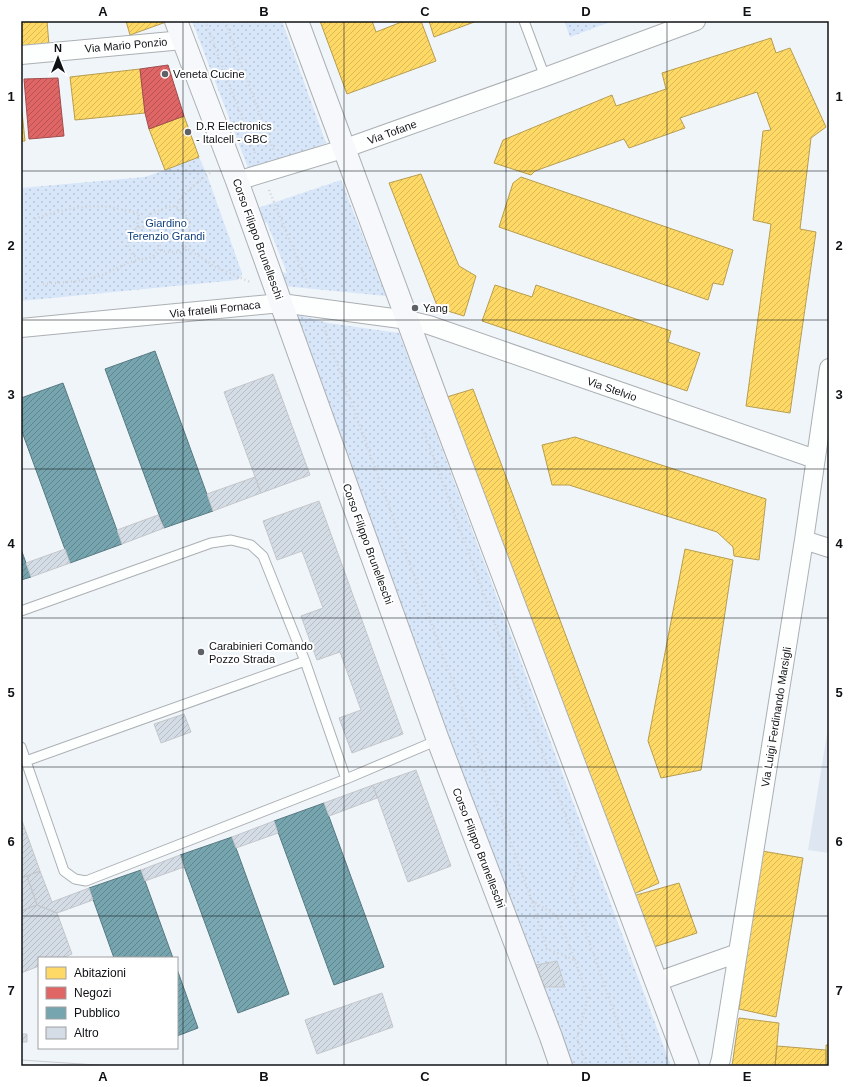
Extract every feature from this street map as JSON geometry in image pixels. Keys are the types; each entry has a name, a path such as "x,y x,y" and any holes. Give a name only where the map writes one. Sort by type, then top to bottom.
{"street":[{"path":"297,21 688,1066"},
{"name":"Via Tofane","path":"237,181 344,149 696,21"},
{"name":"Via Mario Ponzio","path":"21,55 180,30"},
{"name":"Corso Filippo Brunelleschi","path":"180,30 237,181 438,740 561,1066"},
{"name":"Via fratelli Fornaca","path":"21,328 281,303 408,320"},
{"name":"Via Stelvio","path":"408,320 429,325 815,459"},
{"name":"Via Luigi Ferdinando Marsigli","path":"719,1066 804,540 829,368"},
{"path":"804,540 829,548"},
{"path":"656,982 738,953"}],"lane":[{"path":"524,21 545,77"},
{"path":"21,611 211,543 231,540 251,545 263,556 305,661 346,779"},
{"path":"26,761 305,661"},
{"path":"21,747 64,871 74,879 86,881 346,779 438,740"}],"path":[{"path":"205,21 263,173 317,308 532,901 547,949 575,960"},
{"path":"225,21 280,168"},
{"path":"176,207 182,196 210,173"},
{"path":"142,227 150,214 165,208 173,206 185,213 189,221 188,244 180,252 167,252 159,250"},
{"path":"35,218 76,208 107,207 139,213 137,228"},
{"path":"43,284 78,281 100,276 126,264 152,257 159,250 160,240 157,233 148,227 137,228 129,235 127,245 132,254 141,259"},
{"path":"185,247 216,267 250,282"},
{"path":"421,422 581,857 571,890 633,1066"},
{"path":"532,901 558,916 588,998 577,1038 587,1066"}],"shaded area":[{"path":"829,722 829,853 808,850"}],"green space":[{"path":"192,21 282,21 326,143 250,173"},
{"path":"564,21 613,21 570,37"},
{"name":"Giardino Terenzio Grandi","path":"199,157 207,175 242,273 241,277 237,280 21,301 21,188 145,177"},
{"path":"341,180 386,296 283,286 275,271 287,273 267,223 256,221 252,210"},
{"path":"295,314 328,323 399,333 671,1066 569,1066"}],"building: Abitazioni":[{"path":"21,21 47,21 49,45 21,47"},
{"path":"126,21 166,21 166,22 130,35"},
{"path":"320,21 372,21 376,32 404,21 421,21 436,61 347,94"},
{"path":"429,21 477,21 434,37"},
{"path":"771,38 776,53 790,48 826,127 811,138 800,229 816,232 790,413 746,406 771,224 753,220 763,131 771,130 757,92 680,118 685,128 629,148 624,139 535,171 531,175 494,163 503,140 612,95 616,106 666,89 662,73"},
{"path":"140,69 145,113 75,120 70,77"},
{"path":"21,102 25,141 21,141"},
{"path":"184,116 199,157 165,170 149,129"},
{"path":"421,174 459,266 476,276 464,316 438,308 389,183"},
{"path":"521,177 733,250 723,285 713,283 708,300 499,227 513,183"},
{"path":"495,285 532,297 536,285 671,331 668,342 700,353 687,391 482,321"},
{"path":"473,389 659,883 629,896 437,400"},
{"path":"575,437 766,499 759,560 734,556 733,547 717,532 569,485 552,485 542,445"},
{"path":"685,549 733,560 701,770 661,778 648,741"},
{"path":"762,851 803,858 776,1017 739,1009"},
{"path":"679,883 697,933 651,948 633,896"},
{"path":"739,1018 779,1023 775,1066 732,1066"},
{"path":"826,1045 829,1045 829,1066 826,1066"},
{"path":"777,1046 826,1050 826,1066 775,1066"}],"building: Negozi":[{"path":"168,65 184,116 149,129 145,113 140,69"},
{"path":"58,78 64,136 29,139 24,79"}],"building: Pubblico":[{"path":"155,351 213,511 164,528 105,369"},
{"path":"63,383 122,544 70,563 21,429 21,398"},
{"path":"21,549 31,577 21,580"},
{"path":"324,803 384,967 334,985 274,821"},
{"path":"232,837 289,994 238,1013 180,855"},
{"path":"141,870 173,957 114,957 89,888"},
{"path":"178,972 198,1028 178,1036"}],"building: Altro":[{"path":"273,374 310,475 261,493 224,392"},
{"path":"255,477 261,493 213,511 207,494"},
{"path":"319,501 403,734 352,753 339,718 361,710 340,652 317,660 301,616 323,608 302,551 277,560 263,521"},
{"path":"158,515 164,528 122,544 117,530"},
{"path":"65,549 70,563 31,577 26,563"},
{"path":"184,714 191,732 161,743 154,724"},
{"path":"416,770 451,866 408,882 373,785"},
{"path":"373,785 377,798 329,816 324,803"},
{"path":"21,818 40,871 21,878"},
{"path":"274,821 278,833 236,848 232,837"},
{"path":"180,855 184,867 145,881 141,870"},
{"path":"40,871 52,902 89,888 93,900 57,913 37,905 27,876"},
{"path":"27,876 37,905 21,911 21,878"},
{"path":"37,905 57,913 72,954 64,957 38,957 38,966 21,973 21,911"},
{"path":"557,961 565,987 543,987 536,965"},
{"path":"382,993 393,1027 317,1054 305,1020"},
{"path":"21,1034 27,1034 27,1042 21,1042"}],"tram line":[{"path":"21,1060 111,1066"}],"place":[{"name":"Veneta Cucine","path":"165,74"},
{"name":"D.R Electronics - Italcell - GBC","path":"188,132"},
{"name":"Yang","path":"415,308"},
{"name":"Carabinieri Comando Pozzo Strada","path":"201,652"}]}
